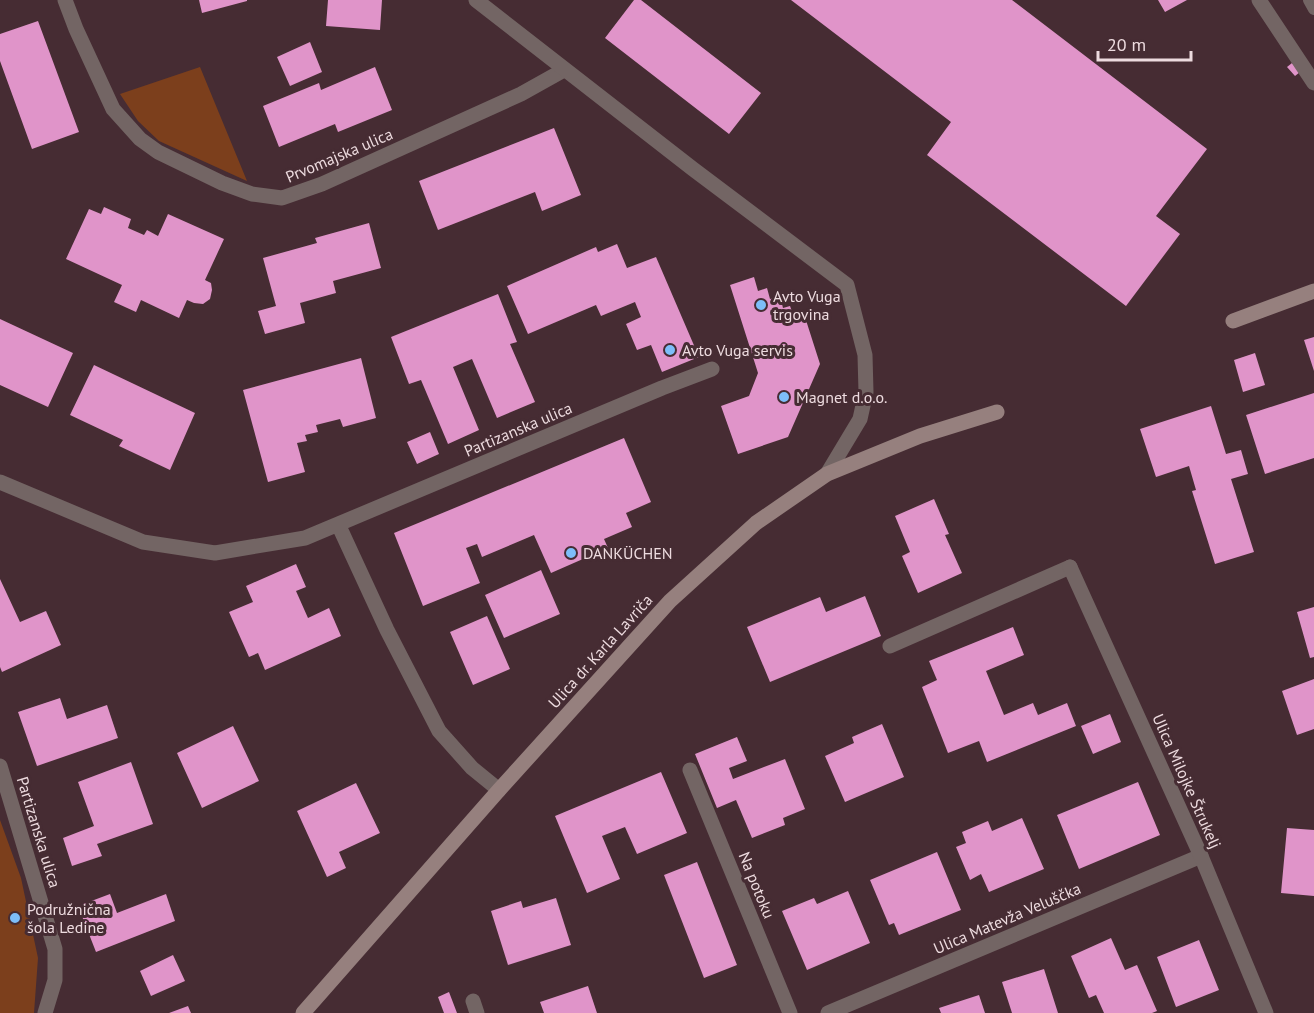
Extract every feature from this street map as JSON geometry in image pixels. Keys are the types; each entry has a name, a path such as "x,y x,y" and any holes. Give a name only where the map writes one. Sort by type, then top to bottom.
{"main road":[{"path":"1233,321 1314,291"},
{"name":"Ulica dr. Karla Lavriča","path":"303,1013 669,601 756,523 827,474 920,436 997,412"}],"street":[{"name":"Prvomajska ulica","path":"65,0 113,109 140,139 158,152 252,194 282,198 322,184 521,94 564,70"},
{"path":"476,0 564,70 847,285 865,355 866,392 860,419 827,474"},
{"path":"1259,0 1314,83"},
{"name":"Partizanska ulica","path":"0,482 142,542 215,553 305,538 712,369"},
{"path":"338,524 387,630 439,731 472,768 499,790"},
{"name":"Ulica Milojke Štrukelj","path":"890,646 1070,567 1201,856 1266,1013"},
{"name":"Partizanska ulica","path":"0,766 55,949 55,980 45,1013"},
{"name":"Na potoku","path":"690,770 790,1013"},
{"name":"Ulica Matevža Veluščka","path":"828,1013 1201,856"}],"lane":[{"path":"1309,0 1314,9"}],"shaded area":[{"path":"200,67 247,181 159,141 138,121 120,94"},
{"name":"Podružnična šola Ledine","path":"0,820 21,878 38,958 34,1013 0,1013"}],"building":[{"path":"199,0 247,0 247,1 202,13"},
{"path":"328,0 382,0 380,30 326,26"},
{"path":"634,0 641,0 761,93 729,134 605,38"},
{"path":"791,0 1012,0 1207,149 1156,216 1180,234 1126,306 927,155 951,122"},
{"path":"1158,0 1187,0 1165,12"},
{"path":"38,21 79,132 32,149 0,61 0,34"},
{"path":"310,42 322,72 290,86 277,57"},
{"path":"1292,63 1300,72 1295,76 1287,67"},
{"path":"375,67 392,110 338,132 335,124 279,147 263,106 319,83 321,90"},
{"path":"554,128 581,195 542,211 535,192 438,230 419,181"},
{"path":"104,207 131,219 128,228 144,235 147,230 158,236 168,214 224,239 205,280 211,283 210,299 203,304 187,300 179,318 141,300 136,312 114,302 122,285 66,259 89,209 101,214"},
{"path":"369,223 381,268 333,281 336,293 300,303 305,323 265,334 258,311 276,306 263,258 317,243 315,238"},
{"path":"617,244 627,268 656,257 699,357 662,372 651,345 637,350 626,324 641,317 635,302 601,316 596,305 528,334 507,286 596,247 598,252"},
{"path":"754,277 758,291 767,288 770,299 780,296 783,308 790,306 794,317 804,314 820,364 788,437 738,454 721,406 749,396 758,373 730,285"},
{"path":"498,294 517,342 510,344 535,402 497,418 472,359 453,367 479,430 448,444 421,380 409,384 391,337"},
{"path":"0,319 73,353 48,407 0,385"},
{"path":"1314,337 1314,371 1304,340"},
{"path":"1255,353 1265,385 1243,392 1234,360"},
{"path":"361,358 376,418 343,427 340,419 316,425 318,432 305,435 307,441 297,443 305,472 268,482 243,390"},
{"path":"94,365 195,413 170,470 119,446 123,440 70,415"},
{"path":"1314,393 1314,458 1265,474 1246,415"},
{"path":"1211,406 1226,454 1241,450 1248,474 1231,479 1254,552 1215,564 1192,491 1196,490 1189,466 1156,477 1140,429"},
{"path":"430,432 439,454 417,464 407,442"},
{"path":"624,438 651,502 626,513 632,527 604,539 608,548 551,573 534,535 482,557 477,544 466,548 480,583 423,606 394,533"},
{"path":"934,499 949,534 945,535 962,573 918,593 902,556 910,552 895,516"},
{"path":"296,564 306,587 296,591 308,618 329,608 341,636 265,670 258,653 249,657 229,612 253,602 246,586"},
{"path":"541,570 560,614 504,638 485,595"},
{"path":"0,579 20,622 46,611 61,645 2,672 0,667"},
{"path":"865,596 881,636 770,682 747,627 820,597 826,612"},
{"path":"1314,607 1314,657 1310,658 1297,612"},
{"path":"487,616 510,669 473,685 450,632"},
{"path":"1013,627 1024,655 986,671 1004,715 1033,703 1038,715 1067,703 1076,726 987,762 979,741 948,753 922,687 937,680 929,661"},
{"path":"1314,679 1314,729 1297,735 1282,691"},
{"path":"60,698 67,719 107,705 118,738 37,766 18,712"},
{"path":"1110,714 1121,742 1093,754 1081,726"},
{"path":"882,724 904,777 845,802 825,756 854,743 852,737"},
{"path":"233,726 259,781 202,808 177,753"},
{"path":"737,737 747,761 729,768 733,779 785,759 805,809 783,818 785,825 752,838 736,800 717,808 695,754"},
{"path":"131,762 153,824 97,844 102,856 72,866 63,838 94,826 78,782"},
{"path":"661,772 687,833 637,854 625,827 602,836 620,879 587,893 555,816"},
{"path":"1138,782 1160,835 1079,869 1057,815"},
{"path":"356,783 380,833 339,852 346,868 327,877 297,811"},
{"path":"1022,818 1044,869 989,892 981,874 970,880 956,847 966,843 962,832 988,821 992,831"},
{"path":"1287,828 1314,830 1314,896 1281,893"},
{"path":"937,852 961,910 899,935 894,923 889,925 870,880"},
{"path":"697,862 737,965 704,978 664,875"},
{"path":"848,891 870,943 807,970 782,911 814,898 817,904"},
{"path":"110,894 117,913 166,894 175,921 96,952 78,906"},
{"path":"556,898 571,945 508,965 491,911 521,901 523,908"},
{"path":"1111,938 1125,970 1137,965 1157,1011 1152,1013 1104,1013 1096,995 1089,998 1071,956"},
{"path":"1199,940 1219,990 1176,1007 1157,957"},
{"path":"173,955 185,981 151,996 140,971"},
{"path":"1044,969 1058,1013 1012,1013 1002,982"},
{"path":"588,986 597,1013 544,1013 540,1002"},
{"path":"449,992 457,1013 444,1013 438,997"},
{"path":"979,995 985,1013 941,1013 939,1008"},
{"path":"188,1006 191,1013 169,1013"}],"place":[{"name":"Avto Vuga trgovina","path":"761,305"},
{"name":"Avto Vuga servis","path":"670,350"},
{"name":"Magnet d.o.o.","path":"784,397"},
{"name":"DANKÜCHEN","path":"571,553"},
{"name":"Podružnična šola Ledine","path":"15,918"}]}
